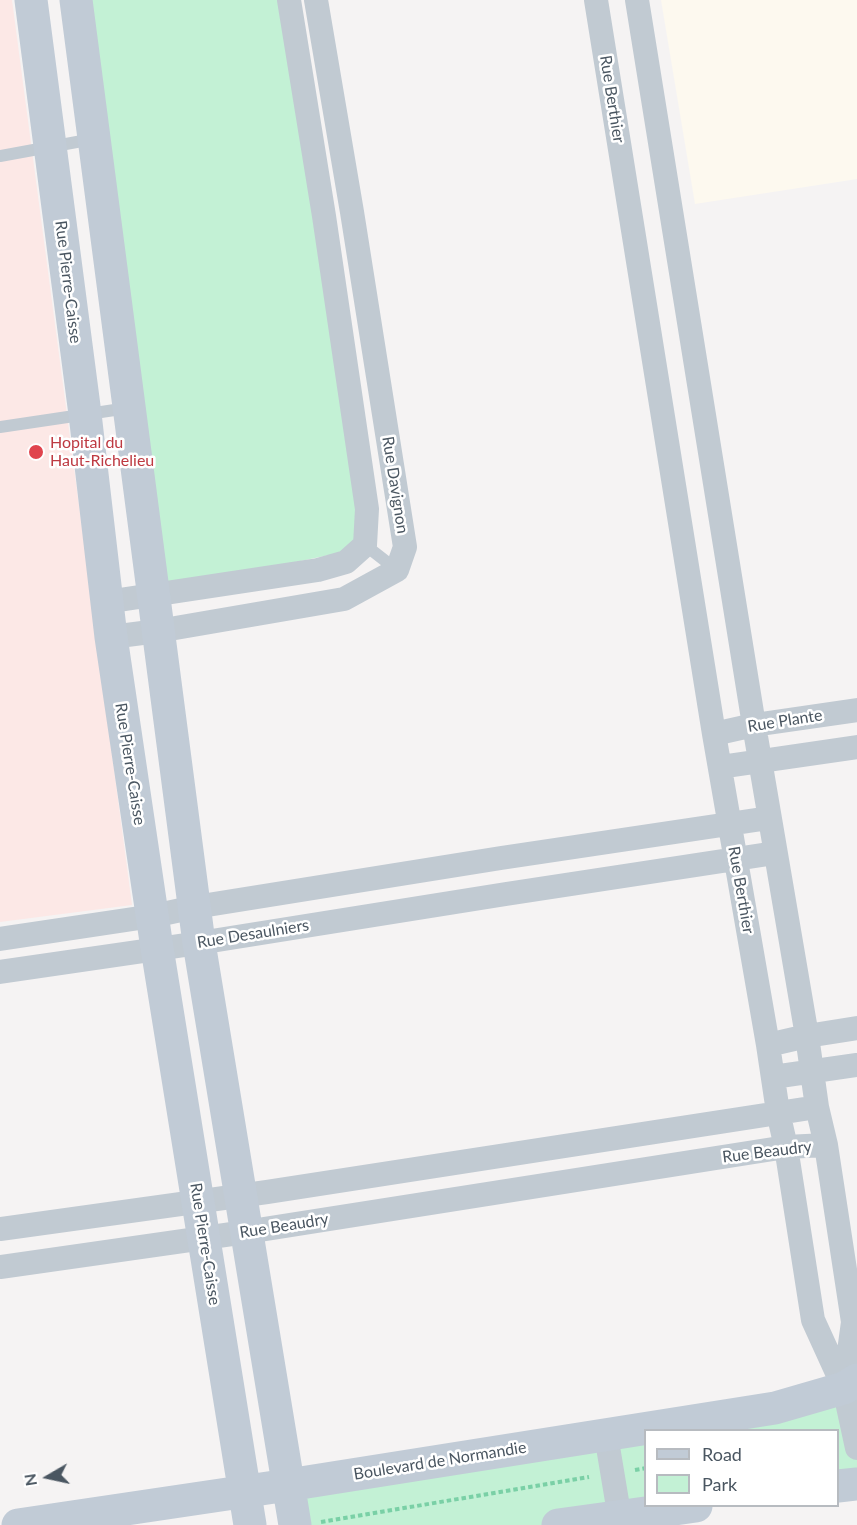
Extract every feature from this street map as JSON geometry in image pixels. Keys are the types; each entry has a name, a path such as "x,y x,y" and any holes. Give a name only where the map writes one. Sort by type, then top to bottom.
{"street":[{"name":"Rue Pierre-Caisse","path":"31,0 85,414 111,637 157,948 250,1525"},
{"path":"76,0 199,943 288,1485 303,1524"},
{"name":"Rue Davignon","path":"289,0 324,216 367,509 365,545"},
{"name":"Rue Davignon","path":"316,0 405,547 397,570"},
{"name":"Rue Berthier","path":"596,0 714,734 778,1112 786,1147 813,1320 850,1384"},
{"name":"Rue Berthier","path":"637,0 753,725 807,1036 817,1107 826,1145 853,1322 850,1384 857,1448"},
{"path":"301,76 328,71"},
{"path":"628,197 668,191"},
{"path":"324,216 352,212"},
{"path":"658,387 698,381"},
{"path":"106,602 318,570 346,562 365,545"},
{"path":"111,637 158,631 344,598 397,570"},
{"name":"Rue Plante","path":"714,734 753,725 857,710"},
{"path":"720,767 857,747"},
{"path":"0,939 501,858 769,818"},
{"name":"Rue Desaulniers","path":"0,972 775,853"},
{"path":"501,858 506,894"},
{"path":"768,1045 857,1028"},
{"path":"773,1077 857,1065"},
{"path":"0,1229 241,1196 817,1107"},
{"path":"597,1140 603,1176"},
{"name":"Rue Beaudry","path":"0,1268 461,1199 786,1147 826,1145"},
{"path":"456,1163 461,1199"},
{"name":"Boulevard de Normandie","path":"18,1525 775,1408 850,1384"},
{"path":"606,1435 621,1520"},
{"path":"839,1486 857,1484"},
{"path":"558,1525 621,1520 691,1507"}],"lane":[{"path":"0,156 94,138"},
{"path":"0,427 129,408"},
{"path":"365,545 397,570"}],"path":[{"path":"303,1524 644,1468"}],"shaded area":[{"name":"Hopital du Haut-Richelieu","path":"0,0 12,0 132,905 0,922"},
{"path":"661,0 857,0 857,179 695,204"}],"green space":[{"path":"79,0 278,0 360,510 356,541 344,552 165,584"},
{"path":"857,1380 857,1484 839,1486 839,1429 644,1429 644,1506 567,1525 295,1525 288,1485"}],"place":[{"name":"Hopital du Haut-Richelieu","path":"36,452"}]}
